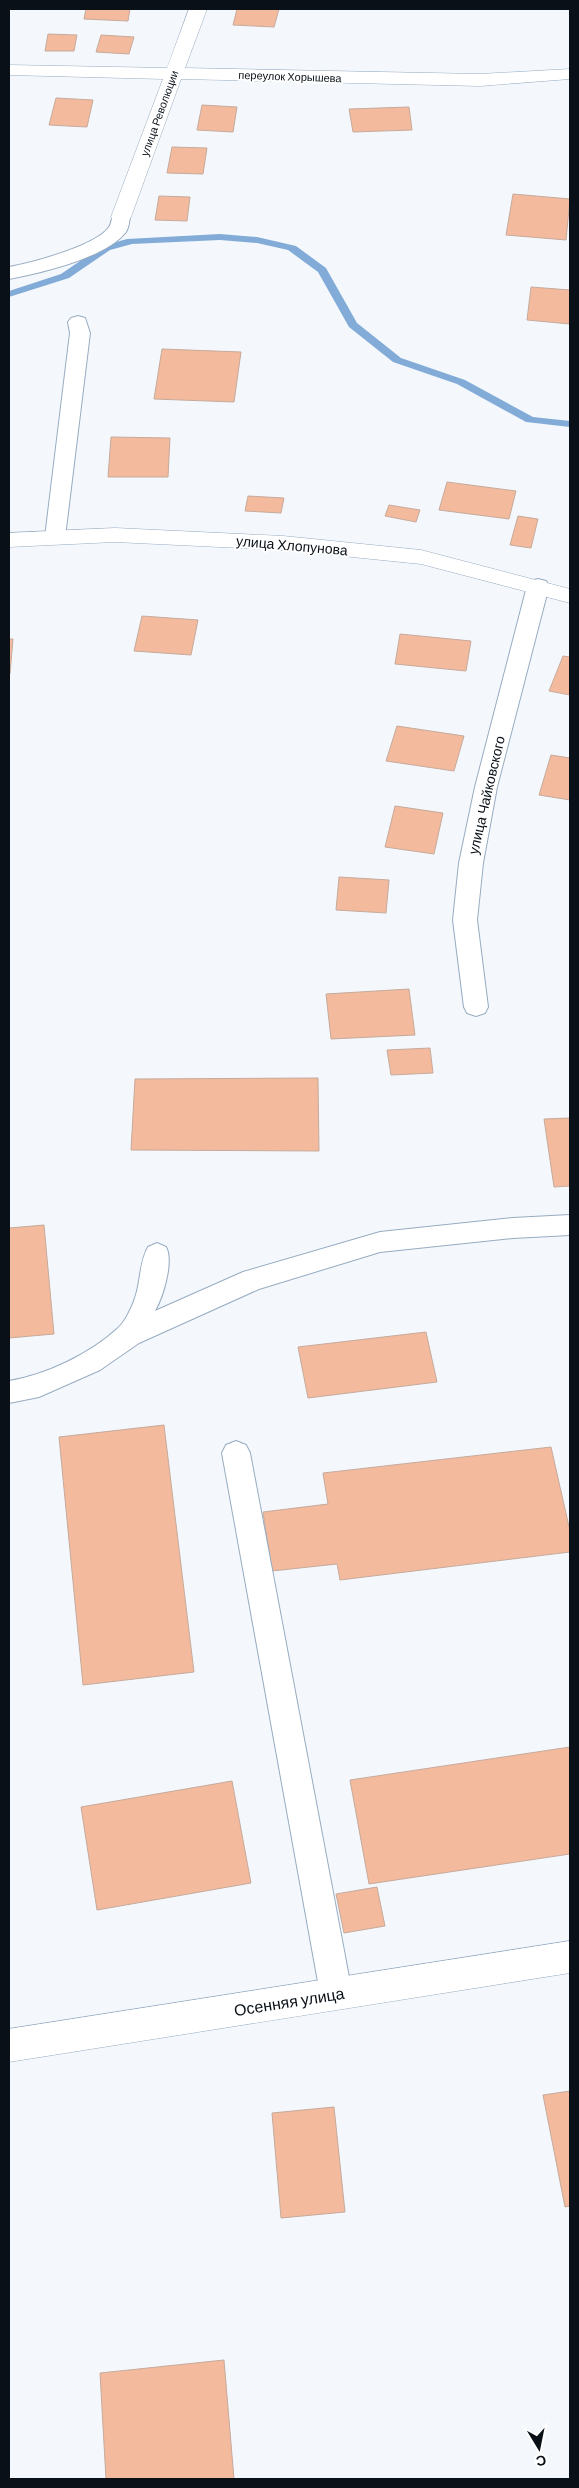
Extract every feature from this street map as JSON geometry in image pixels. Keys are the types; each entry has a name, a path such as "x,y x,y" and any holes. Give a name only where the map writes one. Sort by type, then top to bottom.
{"street":[{"name":"улица Революции","path":"122,217 198,9"},
{"name":"переулок Хорышева","path":"9,70 480,80 570,74"},
{"name":"улица Хлопунова","path":"9,540 115,534 283,543 421,557 538,586 570,596"},
{"name":"Осенняя улица","path":"9,2046 570,1957"}],"lane":[{"path":"9,272 54,262 100,241 118,229 122,217"},
{"path":"55,537 80,333 78,322"},
{"name":"улица Чайковского","path":"476,1007 465,920 471,863 486,787 538,586"},
{"path":"9,1392 29,1389 90,1362 129,1335 252,1280 380,1242 513,1228 570,1226"},
{"path":"129,1335 148,1299 157,1254"},
{"path":"236,1453 336,1993"}],"building":[{"path":"86,9 130,9 128,21 84,19"},
{"path":"237,9 279,9 274,27 233,25"},
{"path":"48,34 77,35 74,51 45,51"},
{"path":"101,35 134,37 129,54 96,52"},
{"path":"56,98 93,100 87,127 49,125"},
{"path":"202,105 237,107 233,132 197,130"},
{"path":"409,107 412,130 353,132 349,109"},
{"path":"172,147 207,148 203,174 167,173"},
{"path":"513,194 570,199 566,240 506,235"},
{"path":"159,196 190,197 187,221 155,220"},
{"path":"531,287 570,290 570,324 527,320"},
{"path":"162,349 241,352 234,402 154,399"},
{"path":"111,437 170,438 168,477 108,477"},
{"path":"447,482 516,491 509,519 439,510"},
{"path":"248,496 284,498 281,513 245,511"},
{"path":"389,505 420,510 416,522 385,516"},
{"path":"518,516 538,519 531,548 510,545"},
{"path":"142,616 198,620 191,655 134,651"},
{"path":"400,634 471,641 466,671 395,664"},
{"path":"9,639 13,639 10,674 9,674"},
{"path":"563,656 570,657 570,695 549,691"},
{"path":"397,726 464,736 454,771 386,761"},
{"path":"551,755 570,758 570,800 539,795"},
{"path":"395,806 443,813 434,854 385,847"},
{"path":"339,877 389,880 386,913 336,910"},
{"path":"409,989 415,1035 331,1039 326,994"},
{"path":"430,1048 433,1073 391,1075 387,1050"},
{"path":"318,1078 319,1151 131,1150 135,1079"},
{"path":"570,1118 570,1186 554,1187 544,1119"},
{"path":"44,1225 54,1334 9,1338 9,1228"},
{"path":"426,1332 437,1382 308,1398 298,1347"},
{"path":"164,1425 194,1672 83,1685 59,1437"},
{"path":"551,1447 570,1531 570,1552 340,1580 337,1564 272,1571 263,1512 328,1504 323,1473"},
{"path":"570,1747 570,1854 369,1884 350,1780"},
{"path":"232,1781 251,1883 97,1910 81,1807"},
{"path":"377,1887 385,1926 344,1933 336,1894"},
{"path":"570,2091 570,2206 565,2207 543,2095"},
{"path":"334,2107 345,2212 281,2218 272,2113"},
{"path":"224,2360 234,2479 106,2479 100,2373"}],"waterway":[{"path":"9,294 65,276 106,248 131,241 220,237 257,240 292,248 322,270 353,325 397,360 461,382 530,420 570,424"}]}
